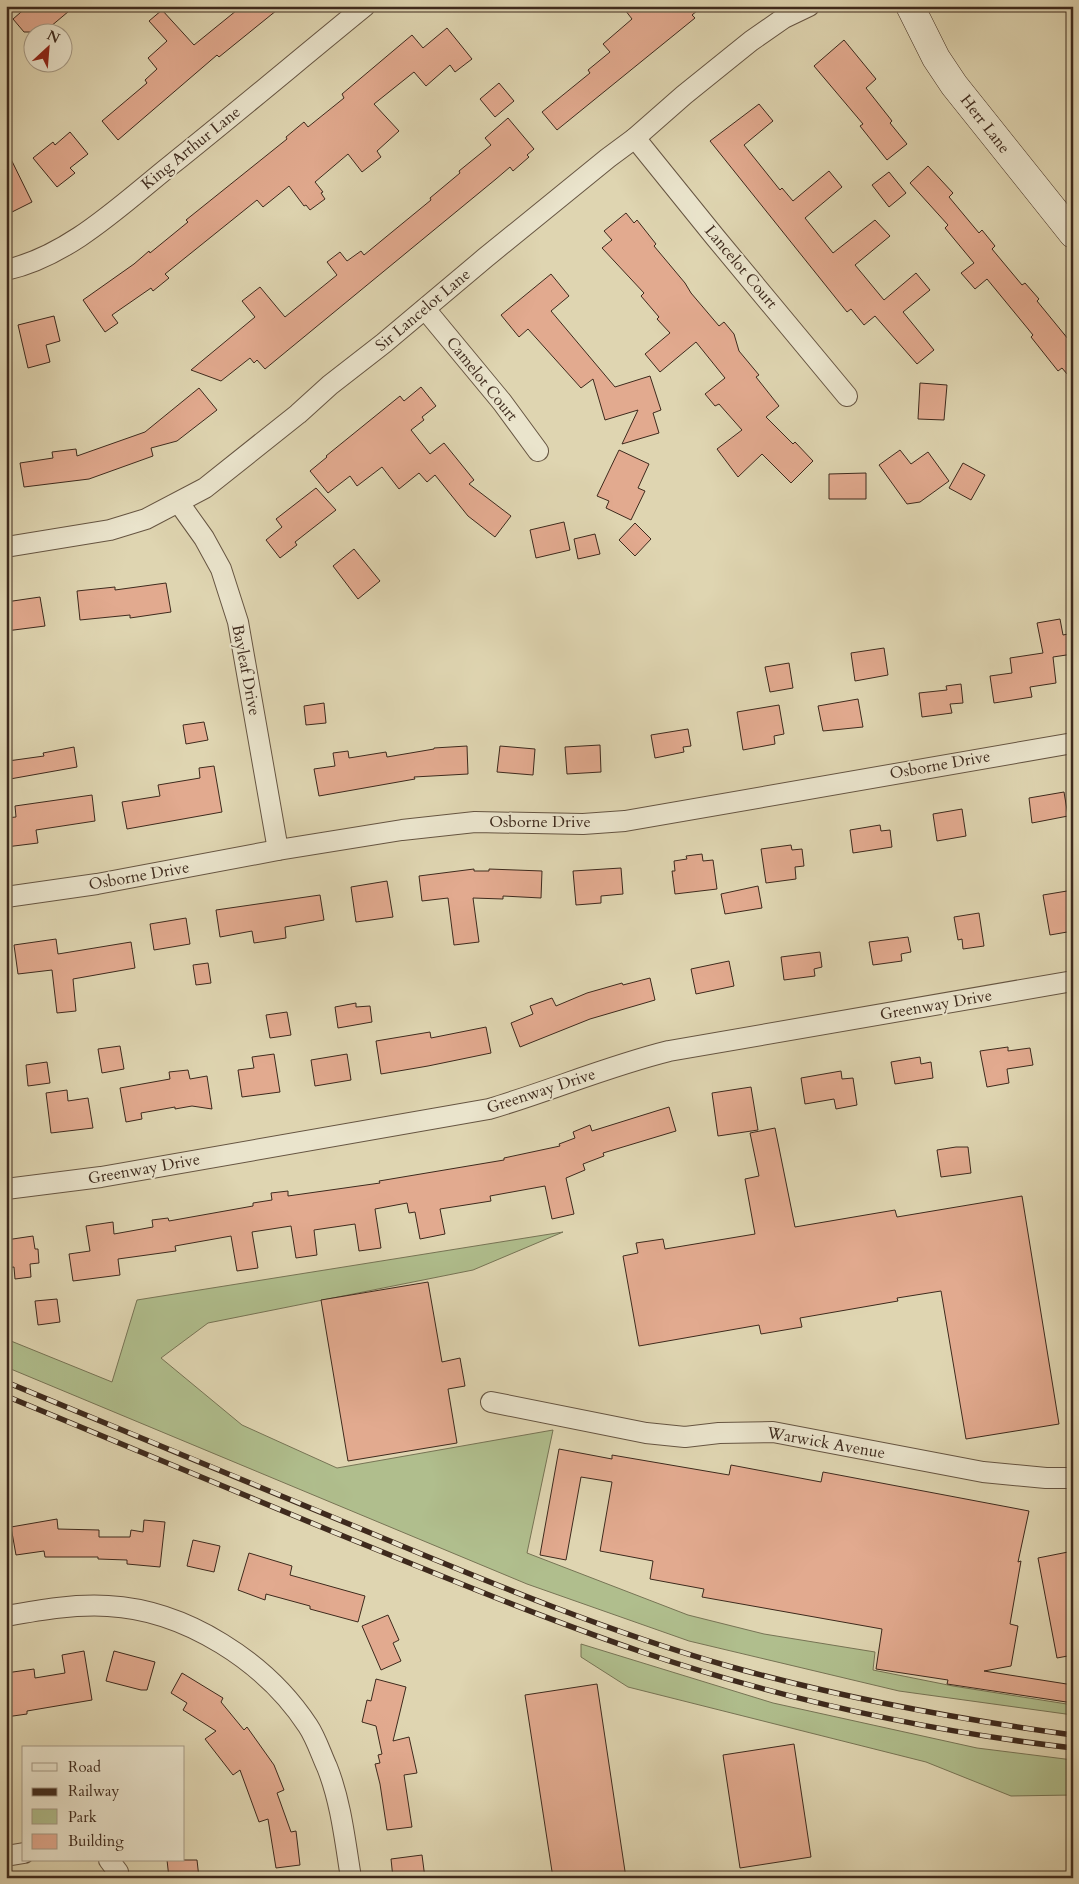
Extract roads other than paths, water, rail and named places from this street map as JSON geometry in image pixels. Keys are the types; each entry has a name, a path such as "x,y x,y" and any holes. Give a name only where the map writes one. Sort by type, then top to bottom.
{"main road":[{"name":"Herr Lane","path":"910,6 936,58 954,85 1073,234"}],"street":[{"name":"King Arthur Lane","path":"6,270 25,266 63,249 126,201 365,6"},
{"name":"Sir Lancelot Lane","path":"6,546 110,530 146,519 205,488 485,258 635,138 684,95 784,18 809,6"},
{"name":"Lancelot Court","path":"635,138 847,396"},
{"name":"Camelot Court","path":"425,309 502,402 538,451"},
{"name":"Bayleaf Drive","path":"179,503 204,538 221,569 238,622 278,850"},
{"name":"Osborne Drive","path":"6,897 97,884 278,850 402,830 475,822 582,824 625,821 1073,742"},
{"name":"Greenway Drive","path":"6,1189 101,1177 489,1109 635,1060 669,1051 1073,981"},
{"name":"Warwick Avenue","path":"491,1402 646,1433 685,1437 719,1433 773,1432 984,1472 1046,1478 1073,1478"},
{"path":"6,1616 62,1607 109,1606 158,1614 214,1638 264,1674 308,1727 328,1769 342,1816 351,1878"},
{"path":"6,1856 22,1853"},
{"path":"110,1862 118,1872 119,1878"}],"railway":[{"path":"6,1382 464,1572 595,1623 684,1653 856,1698 942,1715 1073,1735"},
{"path":"6,1396 447,1578 642,1652 694,1669 801,1699 909,1723 1073,1748"}]}
